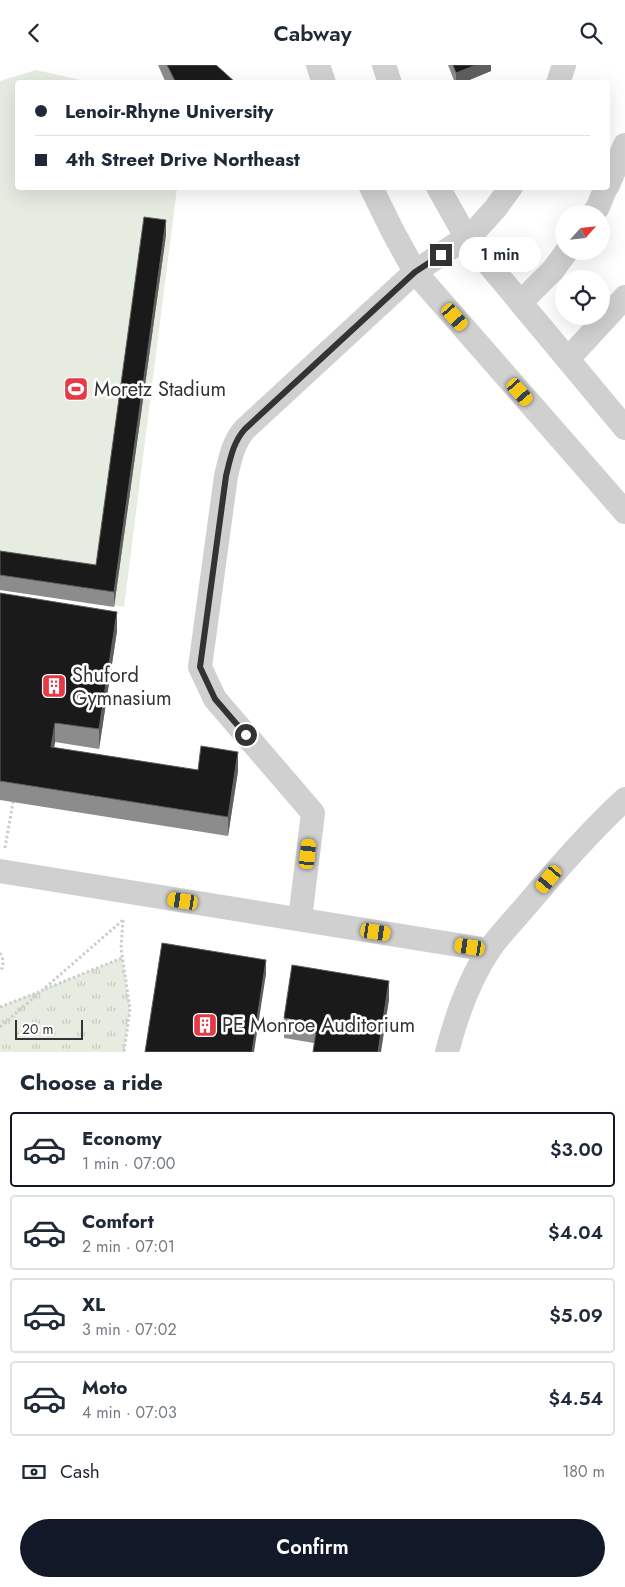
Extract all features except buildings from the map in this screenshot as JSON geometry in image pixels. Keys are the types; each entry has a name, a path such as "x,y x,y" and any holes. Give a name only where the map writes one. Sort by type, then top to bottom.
{"street":[{"path":"318,65 323,80"},
{"path":"384,65 389,80"},
{"path":"559,80 564,65"},
{"path":"610,179 625,145"},
{"path":"372,190 415,272 625,512"},
{"path":"440,190 466,237 625,428"},
{"path":"300,919 313,813 215,699 200,667 226,476 234,446 245,429 415,272 474,232 509,190"},
{"path":"598,205 605,190"},
{"path":"521,302 560,260"},
{"path":"568,359 625,297"},
{"path":"447,1052 462,1004 489,950 561,865 625,799"},
{"path":"1,872 489,950"}],"path":[{"path":"1,872 12,802"},
{"path":"0,1027 123,920 121,948 130,1009 124,1052"},
{"path":"0,953 3,964 0,972"},
{"path":"0,1007 122,958"}],"green space":[{"name":"Moretz Stadium","path":"36,70 80,80 15,80 15,190 177,190 124,607 0,590 0,81"},
{"path":"122,958 130,1009 124,1052 0,1052 0,1007"}],"place":[{"name":"Moretz Stadium","path":"76,389"},
{"name":"Shuford Gymnasium","path":"54,686"},
{"name":"PE Monroe Auditorium","path":"205,1025"}],"route":[{"path":"246,735 215,699 200,667 226,476 234,446 245,429 415,272 441,255"}]}
